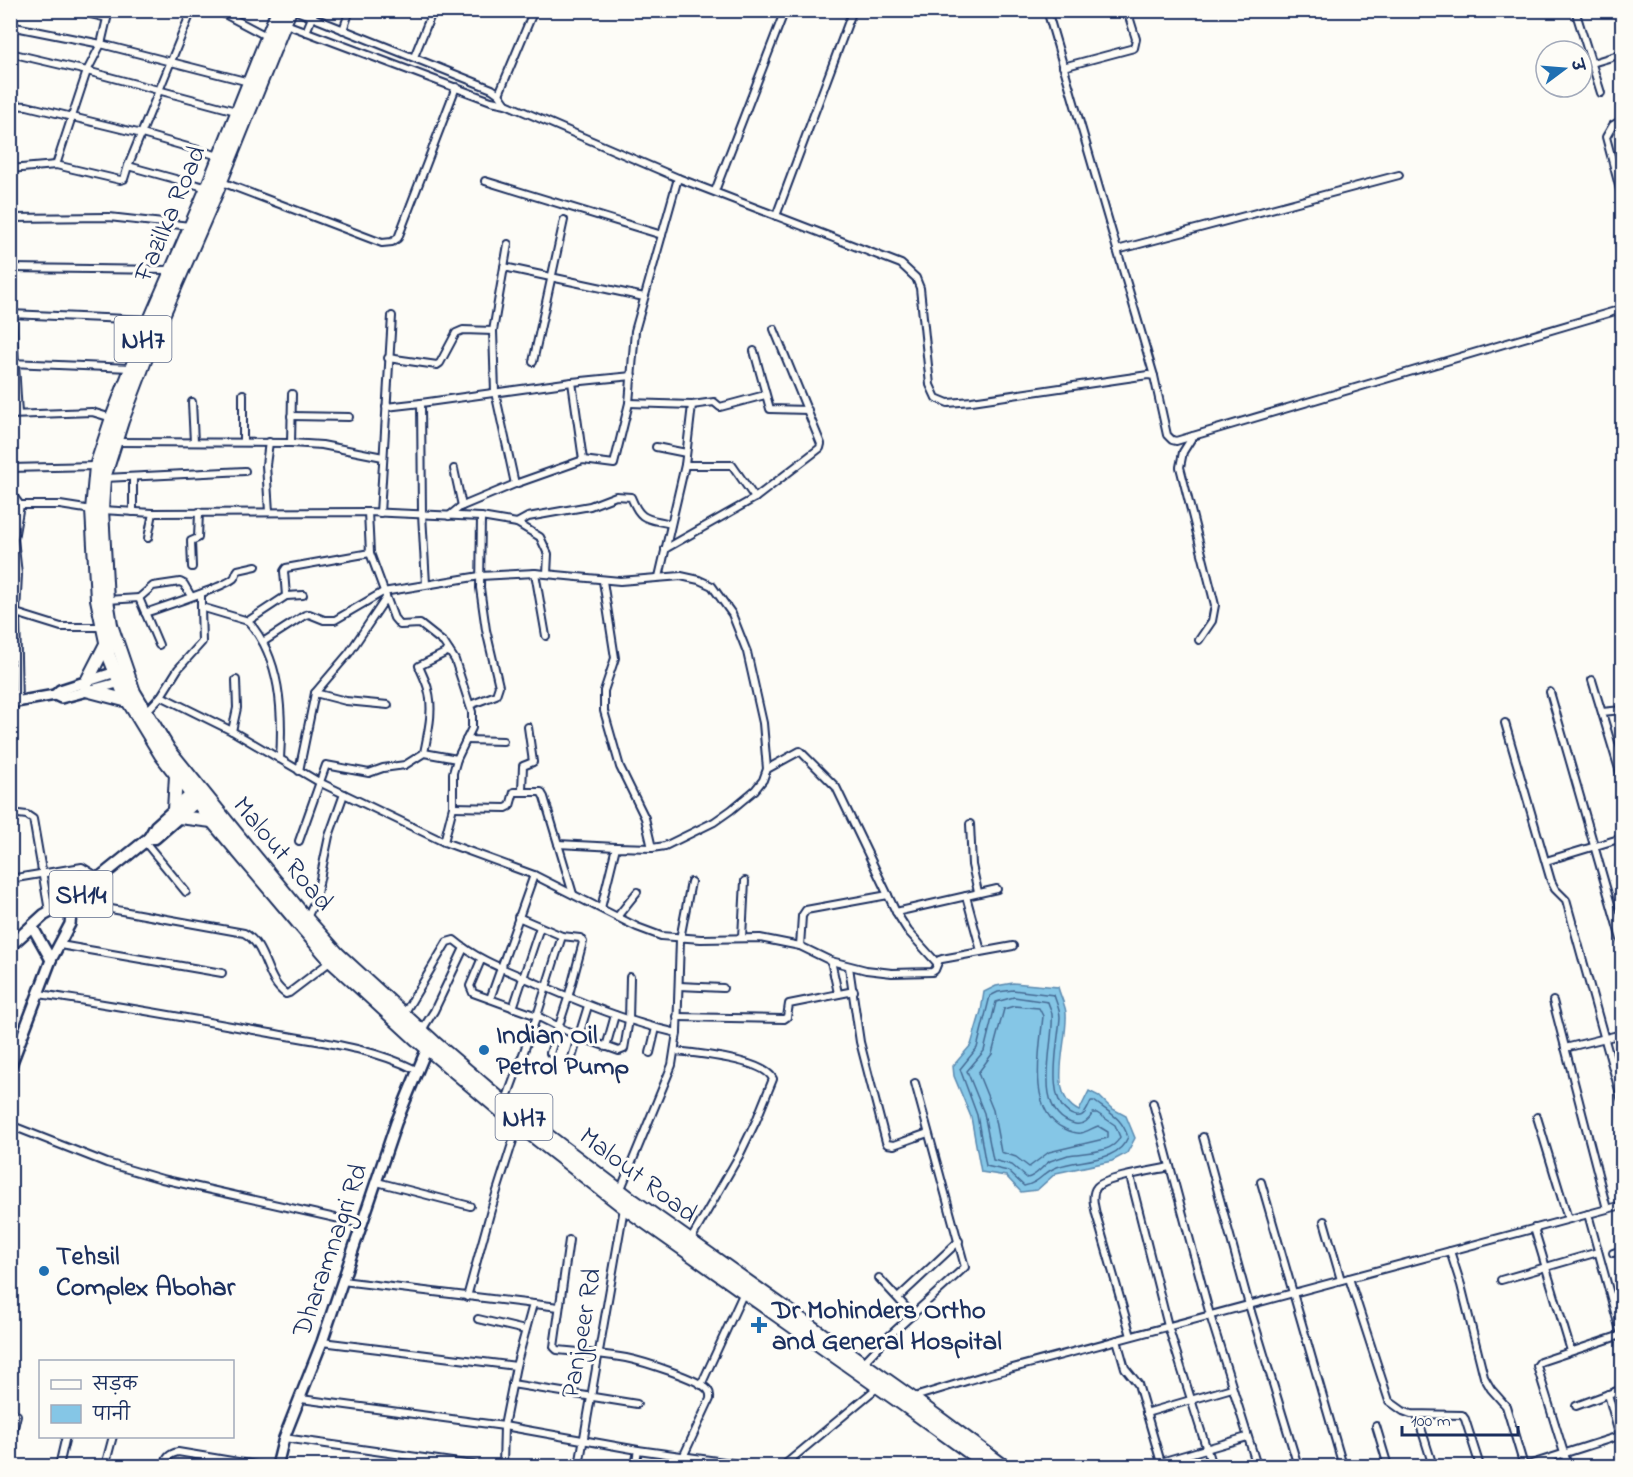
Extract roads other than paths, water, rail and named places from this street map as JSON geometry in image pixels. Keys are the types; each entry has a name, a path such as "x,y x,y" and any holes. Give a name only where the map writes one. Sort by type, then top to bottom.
{"highway":[{"name":"Fazilka Road","path":"122,676 106,644 97,599 96,466 112,417 150,320 190,226 214,185 219,156 236,111 268,37 279,18 292,10"},
{"name":"Fazilka Road","path":"122,676 107,600 97,510 104,478 115,442 169,300 279,18"},
{"path":"106,644 87,686 128,701"},
{"name":"Malout Road","path":"122,676 128,701 161,755 176,775 198,794 212,821 245,853 338,954 422,1031 518,1125 625,1208 878,1387 908,1401 1004,1467"},
{"name":"Malout Road","path":"122,676 198,794 331,961 427,1048 503,1108 863,1363 988,1467"},
{"path":"176,775 176,814 212,821"}],"main road":[{"name":"SH14","path":"12,945 49,911 73,899 147,840 155,838 198,794"}],"street":[{"path":"73,10 107,18"},
{"path":"56,165 87,71 101,44 109,10"},
{"path":"10,169 56,165 120,180 124,178 192,10"},
{"path":"217,10 268,37"},
{"path":"292,10 414,57 499,94 506,104"},
{"path":"306,32 315,10"},
{"path":"343,30 350,10"},
{"path":"414,57 433,10"},
{"path":"499,94 534,10"},
{"path":"715,191 785,10"},
{"path":"776,216 854,10"},
{"path":"1047,10 1154,376 1169,438 1176,441 1623,309"},
{"path":"1063,67 1134,48 1136,39 1127,10"},
{"path":"1575,10 1584,39"},
{"path":"279,18 306,32 491,101 506,104 678,178 900,264 910,270 920,288 930,386 933,394 941,401 972,401 1154,376"},
{"path":"10,26 101,44 249,82"},
{"path":"10,53 236,111"},
{"path":"1594,62 1623,54"},
{"path":"1594,70 1601,93"},
{"path":"128,166 214,185 382,243 392,242 398,238 456,87"},
{"path":"10,105 27,106 142,134 219,156"},
{"path":"1623,120 1613,125 1606,137 1623,197"},
{"path":"1117,250 1399,175"},
{"path":"449,516 462,506 583,460 614,465 628,403 633,342 678,178"},
{"path":"485,181 662,235"},
{"path":"171,270 12,268 11,218 109,217 190,226"},
{"path":"533,363 564,220"},
{"path":"508,244 493,331 495,392 515,484"},
{"path":"504,267 644,297"},
{"path":"112,417 92,412 14,414 11,314 150,320"},
{"path":"380,513 392,316"},
{"path":"665,549 755,498 820,448 821,444 808,410 774,329"},
{"path":"388,358 439,364 456,333 463,330 493,331"},
{"path":"754,351 771,410 808,410"},
{"path":"13,363 131,368"},
{"path":"386,407 632,376"},
{"path":"572,382 583,460"},
{"path":"243,394 243,442"},
{"path":"291,443 292,394"},
{"path":"628,403 692,405 714,402 720,407 765,395"},
{"path":"192,402 194,442"},
{"path":"422,403 422,514 426,584"},
{"path":"659,577 685,465 692,405"},
{"path":"291,416 349,417"},
{"path":"1193,436 1183,452 1180,467 1215,605 1212,621 1198,640"},
{"path":"115,442 291,443 322,445 383,457"},
{"path":"269,442 266,465 269,512"},
{"path":"656,447 686,453"},
{"path":"685,465 732,465 755,498"},
{"path":"10,468 96,466"},
{"path":"454,469 462,506"},
{"path":"104,478 245,471"},
{"path":"133,477 133,512"},
{"path":"517,524 528,518 590,506 620,495 631,497 641,516 671,524"},
{"path":"10,496 16,498 20,505 12,540 18,574 14,612 14,703 55,695 60,690 87,686 122,676"},
{"path":"20,505 60,505 97,510 153,513 368,512 481,517 517,524 543,539 548,554 547,574"},
{"path":"192,567 191,541 198,538 199,512"},
{"path":"368,512 370,553 384,595 397,623 424,626 444,643 456,660 470,705 472,728 453,773 453,807 444,842"},
{"path":"148,538 153,513"},
{"path":"470,705 496,695 499,686 486,630 480,576 481,517"},
{"path":"286,596 284,571 286,568 370,553"},
{"path":"145,613 201,594 233,580 238,570 256,566"},
{"path":"534,573 546,636"},
{"path":"262,642 305,615 335,620 384,595 426,584 480,576 534,573 603,581 681,576 712,586 732,614 747,652 766,743 766,769 763,780 755,790 714,822 665,846 652,848 558,844"},
{"path":"603,581 615,658 604,692 604,711 620,766 645,818 652,848"},
{"path":"107,600 139,598 151,587 180,582 184,584 191,596"},
{"path":"145,712 161,696 178,669 202,642 201,594"},
{"path":"248,621 286,596 303,595"},
{"path":"300,771 315,693 349,653 384,595"},
{"path":"139,598 159,645"},
{"path":"201,607 248,621 262,642 276,681 281,706 280,759"},
{"path":"14,612 61,627 102,627"},
{"path":"424,753 430,717 430,701 428,688 419,666 449,651"},
{"path":"232,731 237,708 236,680"},
{"path":"1592,680 1623,779"},
{"path":"1550,692 1623,943"},
{"path":"315,693 353,702 388,705"},
{"path":"161,696 232,731 319,782 444,842 534,875 617,917 661,936 680,939 742,937 770,939 800,946 849,967 912,973 932,972 942,958 1013,946"},
{"path":"1602,712 1623,710"},
{"path":"1505,723 1553,886 1566,900 1623,1101"},
{"path":"522,790 523,766 533,762 528,727"},
{"path":"466,740 503,741"},
{"path":"766,769 800,751 836,787 896,912 908,931 937,963"},
{"path":"299,841 324,767 328,765 369,772 405,765 424,753 457,759"},
{"path":"453,807 509,807 514,792 522,790 543,793 573,894"},
{"path":"306,918 315,898 329,836 345,794"},
{"path":"10,813 27,815 33,819 49,911"},
{"path":"970,824 972,865 978,892"},
{"path":"1546,861 1623,838"},
{"path":"147,840 186,892"},
{"path":"602,908 616,847"},
{"path":"10,879 81,867 100,878"},
{"path":"490,999 534,875"},
{"path":"742,937 745,881"},
{"path":"620,1191 672,1065 675,1051 680,939 691,882"},
{"path":"896,912 997,889"},
{"path":"617,917 637,891"},
{"path":"800,946 802,916 806,910 888,895"},
{"path":"966,896 981,951"},
{"path":"10,1068 51,960 70,924 73,899"},
{"path":"100,907 244,933 254,939 275,982 286,994 331,961"},
{"path":"519,917 562,936 580,938 583,942 550,1053"},
{"path":"32,926 51,960"},
{"path":"513,1008 540,927"},
{"path":"10,932 12,945"},
{"path":"503,1108 537,1016 562,936"},
{"path":"404,1014 447,942 454,940 481,960 568,998 629,1020 676,1033"},
{"path":"60,945 222,973"},
{"path":"422,1031 464,948"},
{"path":"481,960 470,986 473,993 537,1016 579,1037 620,1051 624,1048 629,1020 630,977"},
{"path":"831,961 838,993"},
{"path":"849,967 860,1042 886,1142 894,1145 928,1133"},
{"path":"679,986 723,988"},
{"path":"677,1017 784,1019 787,1017 789,1004 854,991"},
{"path":"39,994 214,1021 352,1047 380,1054 416,1070"},
{"path":"1553,1001 1607,1209"},
{"path":"570,1064 588,1006"},
{"path":"606,1047 615,1015"},
{"path":"650,1053 656,1028"},
{"path":"1565,1048 1623,1034"},
{"name":"Dharamnagri Rd","path":"277,1467 284,1438 301,1400 416,1070 427,1048"},
{"path":"675,1051 735,1060 769,1073 773,1079 739,1156 690,1241"},
{"path":"863,1363 963,1271 965,1263 915,1083"},
{"path":"1153,1102 1210,1315 1257,1467"},
{"path":"1537,1117 1568,1219"},
{"path":"10,1125 85,1155 162,1179 362,1224"},
{"path":"467,1297 518,1125"},
{"path":"1203,1137 1298,1467"},
{"path":"1131,1336 1094,1202 1096,1188 1101,1184 1170,1167"},
{"path":"1130,1176 1168,1326 1212,1467"},
{"path":"377,1182 470,1206"},
{"path":"1261,1182 1343,1467"},
{"path":"908,1401 983,1376 1623,1204"},
{"name":"Panjpeer Rd","path":"579,1467 625,1208"},
{"path":"1568,1467 1537,1366 1540,1362 1570,1351 1622,1337 1588,1214"},
{"path":"1324,1221 1341,1280"},
{"path":"1534,1228 1570,1351"},
{"path":"569,1240 554,1347 557,1350 643,1362 707,1389 710,1399 683,1457"},
{"path":"898,1298 959,1241"},
{"path":"1613,1253 1623,1250"},
{"path":"1450,1251 1484,1377 1506,1406 1524,1467 1621,1436"},
{"path":"1501,1280 1598,1252"},
{"path":"879,1278 913,1315"},
{"path":"1350,1278 1386,1396 1393,1405 1417,1415 1462,1415 1480,1467"},
{"path":"342,1281 559,1307"},
{"path":"701,1385 744,1292"},
{"path":"1612,1301 1623,1298"},
{"path":"503,1467 504,1426 516,1366 533,1304"},
{"path":"478,1319 525,1330"},
{"path":"1117,1340 1125,1368 1138,1384 1162,1464 1247,1437"},
{"path":"322,1342 516,1366"},
{"path":"512,1384 637,1404"},
{"path":"783,1467 878,1387"},
{"path":"1146,1413 1232,1388"},
{"path":"1576,1406 1623,1389"},
{"path":"1608,1394 1623,1445"},
{"path":"301,1400 504,1426 583,1441 753,1467"},
{"path":"10,1444 17,1414"},
{"path":"1417,1415 1433,1467"},
{"path":"1376,1426 1388,1467"},
{"path":"59,1467 66,1438"},
{"path":"105,1467 113,1438"},
{"path":"284,1438 480,1467"},
{"path":"635,1467 638,1450"},
{"path":"164,1467 166,1458 178,1452 262,1467"}],"water":[{"path":"1013,983 1058,987 1066,1014 1061,1067 1063,1093 1069,1103 1079,1111 1089,1091 1099,1096 1111,1108 1126,1116 1135,1138 1127,1153 1112,1161 1056,1173 1037,1190 1021,1192 1006,1176 981,1172 971,1117 954,1076 953,1066 971,1045 984,992 996,986"}],"place":[{"name":"Indian Oil Petrol Pump","path":"484,1050"},
{"name":"Tehsil Complex Abohar","path":"44,1271"},
{"name":"Dr Mohinders Ortho and General Hospital","path":"759,1325"}]}
